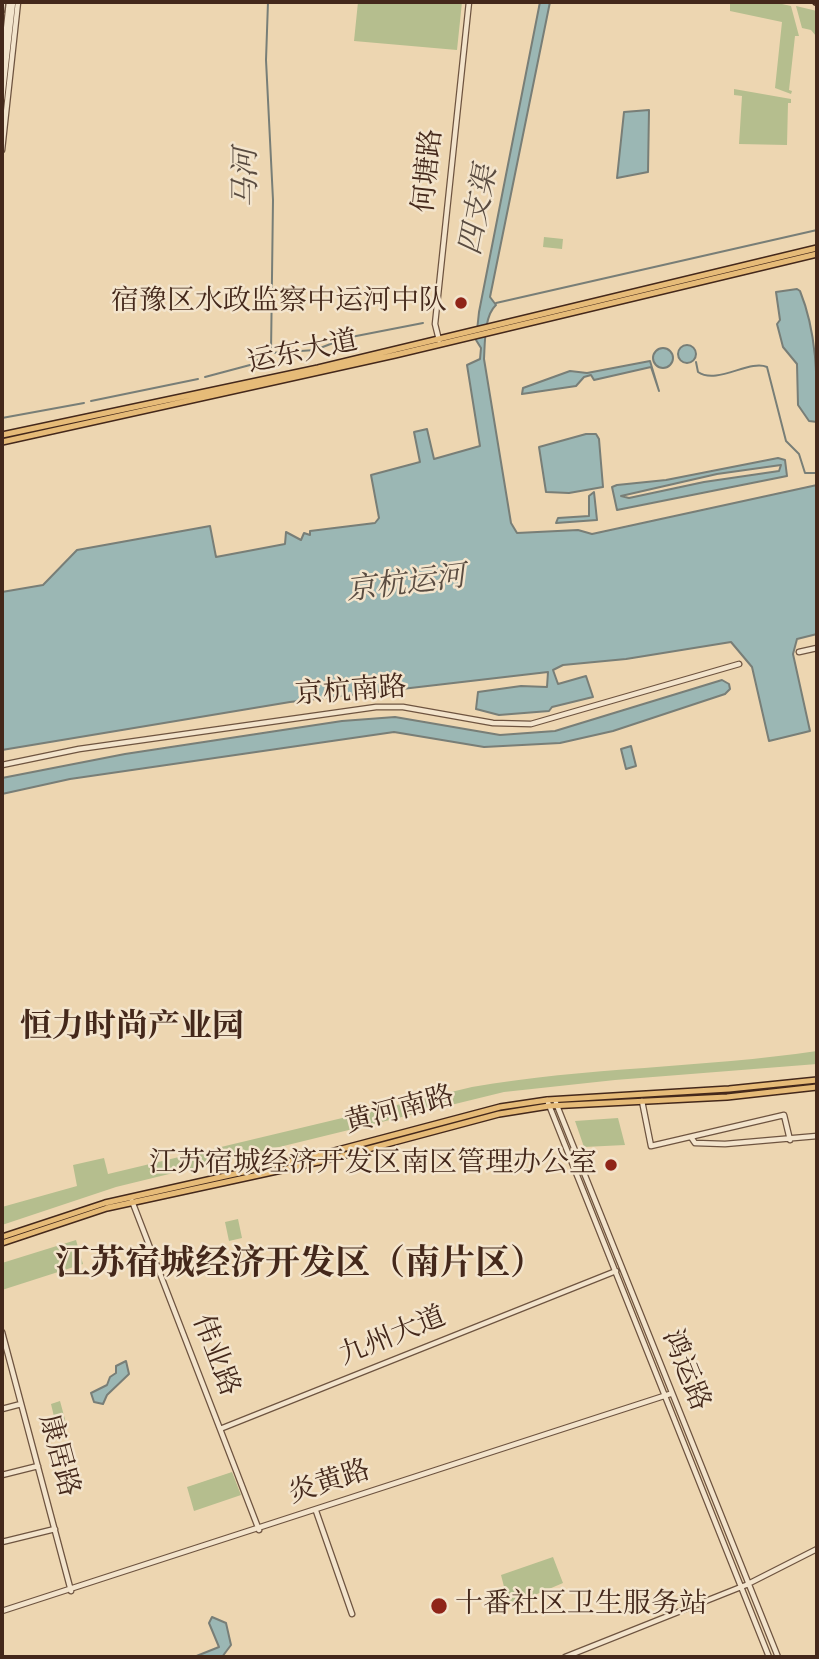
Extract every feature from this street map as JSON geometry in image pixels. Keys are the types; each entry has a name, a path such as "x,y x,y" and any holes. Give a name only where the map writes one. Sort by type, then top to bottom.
{"main road":[{"name":"运东大道","path":"498,327 817,248"},
{"name":"运东大道","path":"2,442 817,254"},
{"name":"运东大道","path":"2,435 439,341"},
{"name":"黄河南路","path":"556,1103 729,1090 817,1080"},
{"name":"黄河南路","path":"2,1237 131,1200 346,1148 500,1107 642,1101 817,1087"},
{"name":"黄河南路","path":"2,1243 131,1200"}],"street":[{"path":"2,10 3,2"},
{"path":"2,67 11,2"},
{"path":"2,99 11,2"},
{"path":"2,150 18,2"},
{"name":"何塘路","path":"439,341 435,324 469,2"},
{"path":"799,652 817,648"},
{"name":"京杭南路","path":"2,765 79,749 376,707 403,707 504,724 531,724 739,664"},
{"path":"642,1101 651,1146 784,1115 790,1140"},
{"name":"鸿运路","path":"548,1103 769,1657"},
{"name":"鸿运路","path":"556,1103 746,1585 778,1657"},
{"path":"690,1137 695,1143 725,1144 817,1136"},
{"name":"伟业路","path":"131,1200 259,1530"},
{"name":"九州大道","path":"220,1429 621,1270"},
{"name":"康居路","path":"2,1332 71,1591"},
{"name":"炎黄路","path":"2,1611 259,1530 670,1394"},
{"path":"2,1409 21,1404"},
{"path":"2,1475 38,1466"},
{"path":"316,1511 352,1615"},
{"path":"2,1542 55,1529"},
{"path":"565,1657 746,1585 817,1549"}],"green space":[{"path":"358,2 462,2 457,50 354,41"},
{"path":"730,2 773,2 791,6 799,36 795,36 789,90 792,91 791,94 775,88 782,22 730,11"},
{"path":"796,6 817,11 816,36 811,30 802,28"},
{"path":"734,89 791,99 791,103 788,103 787,145 739,144 742,96 734,95"},
{"path":"544,237 563,239 562,249 543,247"},
{"path":"817,1051 817,1064 504,1092 116,1187 2,1225 2,1207 77,1186 73,1165 104,1158 108,1174 472,1087 558,1075"},
{"path":"618,1118 625,1145 584,1147 575,1121"},
{"path":"238,1219 242,1238 229,1241 225,1222"},
{"path":"76,1240 83,1264 2,1290 2,1263"},
{"path":"60,1401 66,1423 56,1425 51,1404"},
{"path":"232,1472 241,1495 194,1511 187,1487"},
{"path":"553,1557 563,1583 509,1606 501,1575"}],"water":[{"name":"京杭运河","path":"540,2 550,2 490,297 496,305 487,323 484,359 511,523 517,533 578,530 592,534 817,485 817,634 797,639 793,654 810,731 769,741 752,667 731,642 626,659 563,665 553,670 558,684 586,676 593,697 552,707 549,711 499,715 476,709 478,692 521,686 547,687 548,672 290,702 2,750 2,592 43,585 77,550 210,526 216,557 285,544 286,532 301,540 304,533 310,535 310,531 375,523 379,518 371,475 420,462 414,432 427,429 434,459 480,446 467,365 480,359 481,348 476,340 479,312"},
{"path":"649,110 648,172 617,178 624,112"},
{"path":"797,289 806,307 813,339 817,422 809,421 798,405 797,364 783,347 777,324 780,320 776,292"},
{"path":"683,345 691,345 696,354 694,361 683,363 678,358 678,350"},
{"path":"663,348 670,351 673,358 670,365 663,368 656,365 653,358 656,351"},
{"path":"650,361 659,391 651,367 594,380 591,375 584,377 576,386 522,394 523,388 570,371 587,373"},
{"path":"586,434 596,434 599,439 603,487 569,493 546,492 539,447"},
{"path":"778,458 785,460 787,476 617,510 612,487 666,480","holes":["781,465 779,471 704,482 629,498 621,496 717,474"]},
{"path":"594,492 597,520 556,523 558,518 589,516 589,496"},
{"path":"722,680 729,684 730,689 725,694 613,731 560,743 484,747 394,732 70,779 2,794 2,778 125,754 342,721 395,717 500,735 555,731"},
{"path":"631,746 636,766 626,769 621,749"},
{"path":"126,1361 129,1374 107,1395 103,1404 94,1402 91,1393 107,1385 110,1377 116,1373 116,1366"},
{"path":"212,1617 226,1623 231,1645 222,1657 194,1657 219,1647 209,1623"}],"waterway":[{"name":"马河","path":"268,2 266,60 273,200 271,353"},
{"path":"496,303 817,230"},
{"path":"256,361 271,353 315,350 346,338 423,323"},
{"path":"696,362 698,372 714,376 752,366 767,367 786,441 799,454 805,473 817,473"},
{"path":"205,377 250,365"},
{"path":"91,401 198,379"},
{"path":"2,418 84,403"}],"place":[{"name":"宿豫区水政监察中运河中队","path":"461,303"},
{"name":"江苏宿城经济开发区南区管理办公室","path":"611,1165"},
{"name":"十番社区卫生服务站","path":"439,1606"}],"district":[{"name":"恒力时尚产业园","path":"132,1029"},
{"name":"江苏宿城经济开发区（南片区）","path":"300,1267"}],"water label":[{"name":"四支渠","path":"481,211"}]}
